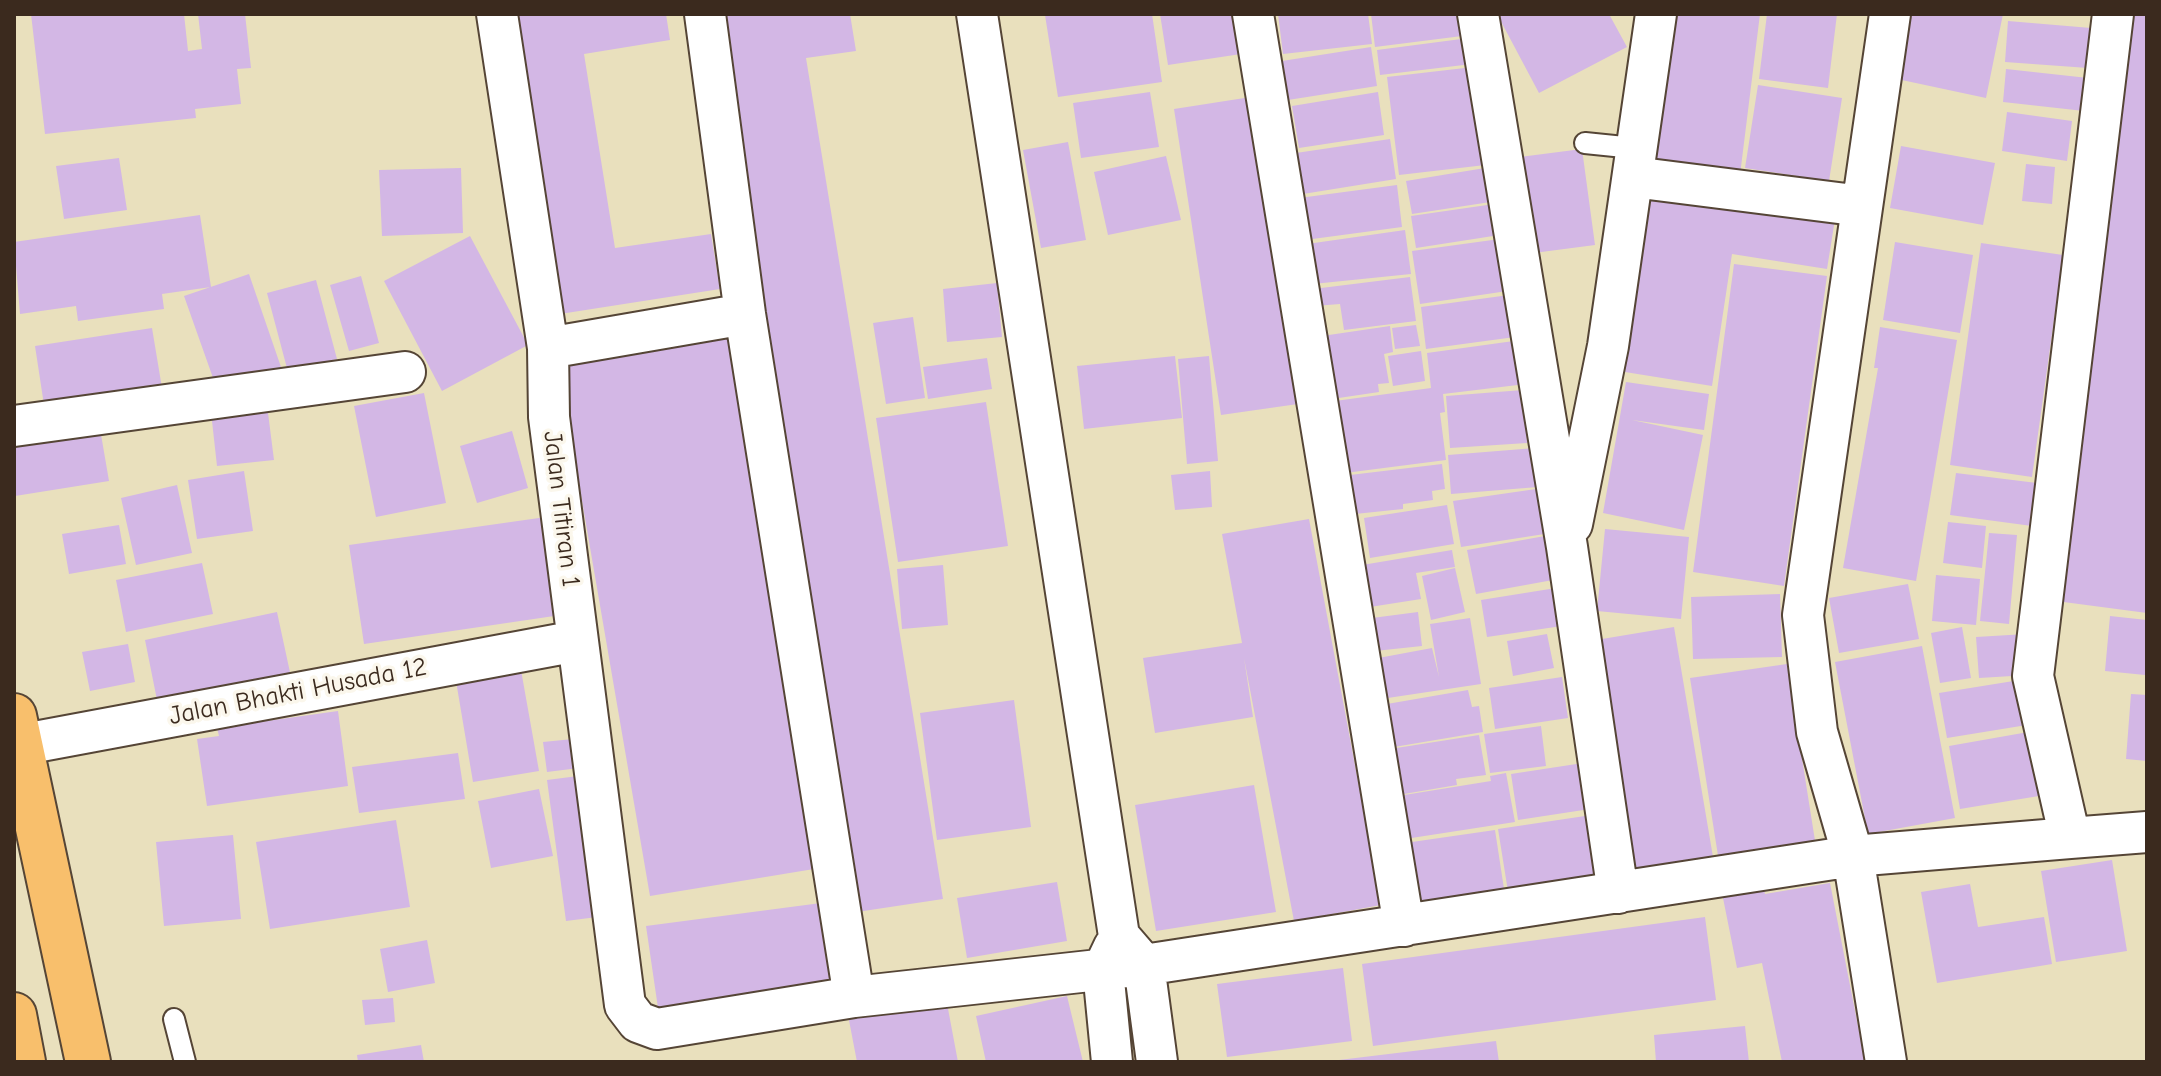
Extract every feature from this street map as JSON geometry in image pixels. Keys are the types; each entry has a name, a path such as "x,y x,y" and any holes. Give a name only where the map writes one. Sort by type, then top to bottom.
{"main road":[{"path":"16,730 88,1062"},
{"path":"14,1015 23,1062"}],"street":[{"name":"Jalan Titiran 1","path":"497,14 548,348 549,417 625,1005 638,1022 657,1029 854,997"},
{"path":"705,14 745,314 854,997 1122,957 1404,926 1853,856 2147,832"},
{"path":"977,14 1122,957 1157,1062"},
{"path":"1253,14 1404,926"},
{"path":"1478,14 1567,547 1618,893"},
{"path":"1567,547 1608,346 1656,14"},
{"path":"1886,1062 1853,856 1817,732 1803,615 1890,14"},
{"path":"2070,838 2033,676 2113,14"},
{"path":"1634,162 1862,206"},
{"path":"548,348 745,314"},
{"path":"14,426 405,372"},
{"name":"Jalan Bhakti Husada 12","path":"16,730 577,641"},
{"path":"1112,1062 1122,957"}],"lane":[{"path":"1585,143 1634,162"},
{"path":"174,1019 185,1062"}],"building":[{"path":"31,14 184,14 188,51 202,49 198,14 245,14 251,68 237,69 241,104 195,109 196,118 45,134"},
{"path":"513,14 666,14 670,40 584,54 615,248 711,234 720,289 560,314"},
{"path":"712,14 850,14 856,51 806,58 943,899 857,912"},
{"path":"1152,14 1162,82 1058,97 1045,15"},
{"path":"1160,14 1234,14 1241,54 1168,65"},
{"path":"1278,14 1368,14 1372,44 1283,54"},
{"path":"1371,14 1467,14 1470,35 1375,47"},
{"path":"1497,14 1609,14 1627,47 1539,93"},
{"path":"1671,14 1760,14 1740,175 1653,165"},
{"path":"1767,14 1837,14 1828,88 1759,79"},
{"path":"1910,14 2003,14 1986,98 1897,79"},
{"path":"2127,14 2147,14 2147,613 2056,601"},
{"path":"2008,21 2091,28 2088,68 2005,62"},
{"path":"1469,38 1472,64 1380,75 1377,50"},
{"path":"1371,47 1377,86 1288,100 1282,61"},
{"path":"1482,66 1494,164 1399,175 1387,77"},
{"path":"2006,69 2088,78 2084,111 2003,102"},
{"path":"1758,85 1842,98 1829,181 1745,168"},
{"path":"1150,92 1159,147 1081,158 1073,103"},
{"path":"1378,92 1384,135 1299,148 1292,106"},
{"path":"1251,97 1298,404 1221,415 1174,109"},
{"path":"2007,112 2072,121 2067,161 2002,151"},
{"path":"1390,139 1396,179 1303,194 1296,153"},
{"path":"1068,142 1086,240 1041,248 1023,150"},
{"path":"1901,146 1995,163 1983,225 1890,208"},
{"path":"1582,149 1595,245 1526,254 1512,158"},
{"path":"1166,156 1181,220 1108,235 1094,172"},
{"path":"119,158 127,210 64,219 56,166"},
{"path":"2026,164 2055,167 2052,204 2022,201"},
{"path":"1491,167 1497,201 1412,214 1406,181"},
{"path":"461,168 463,233 382,236 379,170"},
{"path":"1397,185 1402,227 1305,240 1299,198"},
{"path":"1653,185 1836,213 1827,269 1732,254 1712,386 1625,372"},
{"path":"1501,203 1506,234 1416,248 1411,216"},
{"path":"200,215 211,287 162,294 164,309 78,321 76,306 20,314 14,242"},
{"path":"1405,230 1411,274 1313,284 1307,244"},
{"path":"470,236 528,345 442,391 384,281"},
{"path":"1507,238 1514,290 1420,304 1412,251"},
{"path":"1895,242 1973,255 1960,333 1883,320"},
{"path":"1981,243 2063,255 2032,477 1950,465"},
{"path":"1734,264 1827,276 1784,586 1693,572"},
{"path":"249,274 282,370 218,392 184,296"},
{"path":"361,276 379,343 349,351 330,285"},
{"path":"1410,277 1416,321 1344,330 1340,304 1315,306 1313,289"},
{"path":"316,280 337,359 288,372 267,293"},
{"path":"997,283 1002,337 947,342 943,289"},
{"path":"1509,295 1515,337 1426,349 1421,307"},
{"path":"913,317 925,398 886,404 873,323"},
{"path":"1416,325 1420,346 1395,349 1392,328"},
{"path":"1390,326 1393,352 1384,354 1389,383 1378,384 1379,392 1332,399 1322,336"},
{"path":"1880,327 1957,340 1916,581 1843,568 1878,368 1874,368"},
{"path":"152,328 162,388 44,405 35,346"},
{"path":"729,338 820,868 650,896 559,367"},
{"path":"1521,340 1526,384 1443,394 1445,412 1440,413 1446,460 1345,473 1335,401 1431,388 1427,353"},
{"path":"1421,351 1425,381 1393,386 1388,356"},
{"path":"1175,356 1182,418 1084,429 1077,366"},
{"path":"1209,356 1218,461 1187,464 1178,359"},
{"path":"987,358 992,389 928,399 923,367"},
{"path":"1626,382 1709,394 1704,430 1632,420 1703,435 1684,530 1603,513"},
{"path":"1523,390 1527,443 1450,448 1446,396"},
{"path":"424,393 446,503 376,517 354,406"},
{"path":"986,402 1008,546 898,562 876,418"},
{"path":"267,405 274,460 217,466 211,412"},
{"path":"98,417 109,481 15,496 14,431"},
{"path":"512,431 528,488 477,503 460,446"},
{"path":"1535,448 1538,487 1451,494 1448,455"},
{"path":"1442,464 1445,489 1432,491 1433,500 1403,504 1403,509 1355,514 1350,475"},
{"path":"244,471 253,531 197,539 188,480"},
{"path":"1210,471 1212,507 1175,510 1171,475"},
{"path":"1956,473 2037,483 2032,526 1950,515"},
{"path":"177,485 192,553 136,565 121,498"},
{"path":"1543,488 1551,533 1461,547 1453,501"},
{"path":"1447,505 1454,544 1370,558 1364,518"},
{"path":"546,517 561,615 364,644 349,545"},
{"path":"1309,519 1381,905 1294,921 1244,658 1253,717 1155,733 1143,658 1242,643 1222,534"},
{"path":"1948,522 1986,526 1982,568 1943,563"},
{"path":"119,525 126,564 69,574 62,534"},
{"path":"1605,529 1689,537 1681,619 1597,611"},
{"path":"1989,533 2017,535 2009,624 1980,621"},
{"path":"1545,536 1553,580 1476,594 1467,550"},
{"path":"1452,550 1455,567 1416,573 1421,599 1370,607 1362,565"},
{"path":"202,563 213,614 126,632 116,580"},
{"path":"943,565 948,625 902,629 897,569"},
{"path":"1455,568 1465,612 1431,620 1422,576"},
{"path":"1936,575 1980,579 1976,625 1932,621"},
{"path":"1908,584 1919,639 1839,653 1829,598"},
{"path":"1556,588 1562,626 1487,637 1481,600"},
{"path":"1780,594 1782,657 1693,659 1691,597"},
{"path":"277,612 291,677 158,705 145,640"},
{"path":"1418,612 1422,646 1375,651 1372,618"},
{"path":"2110,616 2147,620 2145,675 2105,671"},
{"path":"1470,618 1481,684 1381,699 1373,659 1432,648 1439,677 1430,624"},
{"path":"1674,627 1713,857 1634,869 1596,640"},
{"path":"1962,627 1971,678 1940,683 1931,633"},
{"path":"1547,634 1554,668 1513,676 1507,641"},
{"path":"2026,634 2029,675 1979,678 1976,637"},
{"path":"128,644 135,682 90,691 82,652"},
{"path":"1922,646 1955,818 1868,834 1835,662"},
{"path":"1787,664 1816,847 1719,862 1690,678"},
{"path":"521,670 539,771 473,782 456,681"},
{"path":"1562,677 1568,718 1495,729 1489,688"},
{"path":"2026,679 2033,724 1947,738 1939,693"},
{"path":"1468,690 1472,707 1479,706 1483,732 1394,747 1387,704"},
{"path":"2131,694 2147,695 2147,761 2126,759"},
{"path":"1014,700 1031,827 937,840 920,713"},
{"path":"338,711 348,786 207,806 197,739 219,736 217,728"},
{"path":"1541,726 1546,766 1490,773 1484,734"},
{"path":"2034,731 2045,795 1960,809 1949,746"},
{"path":"1479,735 1486,775 1456,779 1457,785 1398,795 1390,749"},
{"path":"583,738 587,767 547,772 543,742"},
{"path":"458,753 465,799 359,813 352,767"},
{"path":"1583,763 1590,809 1518,820 1511,774"},
{"path":"1506,773 1515,822 1405,839 1398,796 1491,781 1490,776"},
{"path":"586,775 605,916 566,921 547,780"},
{"path":"1254,785 1276,912 1156,931 1135,805"},
{"path":"539,789 553,856 491,868 478,801"},
{"path":"1585,816 1596,891 1510,904 1498,829"},
{"path":"396,820 410,907 270,929 256,842"},
{"path":"1495,830 1506,902 1409,916 1398,844"},
{"path":"233,835 241,919 164,926 156,842"},
{"path":"2112,860 2127,951 2056,962 2041,871"},
{"path":"1057,882 1067,941 967,958 957,898"},
{"path":"1830,883 1865,1062 1782,1062 1762,963 1737,968 1722,893 1763,885 1765,894"},
{"path":"1970,884 1978,927 2044,917 2052,964 1937,983 1921,892"},
{"path":"821,903 832,984 658,1008 646,926"},
{"path":"1705,917 1716,1000 1373,1046 1362,964"},
{"path":"427,940 435,983 388,992 380,949"},
{"path":"1343,968 1352,1041 1227,1057 1217,984"},
{"path":"1067,996 1083,1062 986,1062 976,1016"},
{"path":"393,998 395,1022 365,1025 362,1000"},
{"path":"946,998 958,1062 857,1062 848,1015"},
{"path":"1745,1026 1749,1062 1656,1062 1654,1035"},
{"path":"1496,1041 1499,1062 1339,1062 1339,1060"},
{"path":"421,1045 424,1062 358,1062 357,1055"}]}
